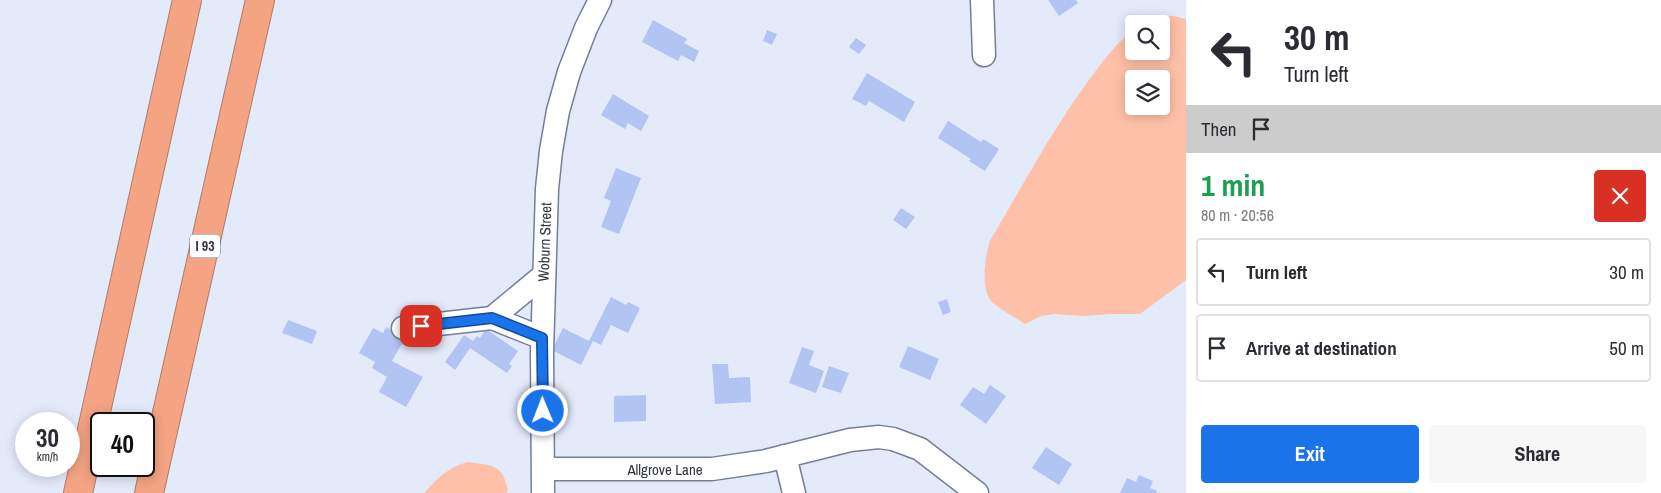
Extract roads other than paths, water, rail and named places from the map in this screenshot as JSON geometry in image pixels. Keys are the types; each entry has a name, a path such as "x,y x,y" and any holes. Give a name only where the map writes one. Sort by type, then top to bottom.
{"highway":[{"path":"78,493 187,0"},
{"name":"I 93","path":"149,493 260,0"}],"street":[{"name":"Woburn Street","path":"543,493 542,338 547,189 554,130 562,92 576,50 600,0"},
{"path":"982,0 984,55"},
{"path":"492,318 544,275"},
{"path":"403,328 492,318 542,338"},
{"name":"Allgrove Lane","path":"544,469 712,469 766,461 850,440 872,437 893,439 920,449 977,493"},
{"path":"785,456 794,493"}]}
